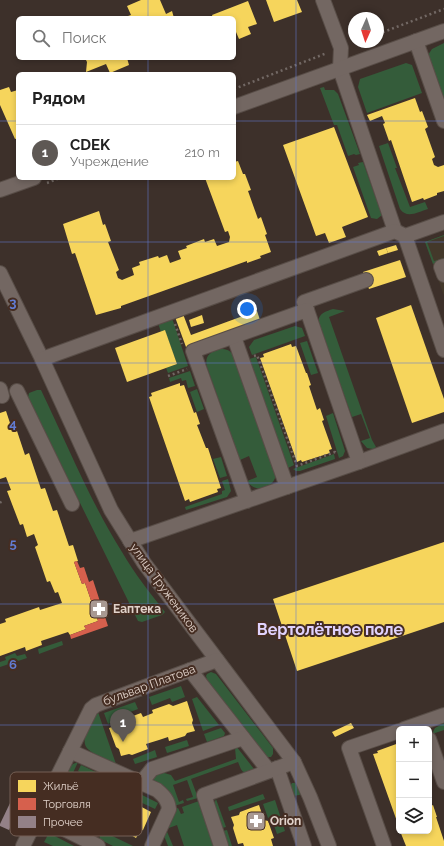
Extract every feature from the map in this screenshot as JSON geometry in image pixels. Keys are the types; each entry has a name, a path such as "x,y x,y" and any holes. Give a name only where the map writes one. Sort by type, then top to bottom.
{"street":[{"path":"323,0 340,48 340,69 444,350"},
{"path":"236,106 444,31"},
{"path":"416,41 444,121"},
{"path":"0,190 28,180"},
{"path":"42,359 400,233 444,222"},
{"path":"444,266 441,267 444,275"},
{"name":"улица Тружеников","path":"0,273 42,359 111,510 144,563 294,762 310,797 329,846"},
{"path":"359,462 304,302 366,280"},
{"path":"247,501 193,352 307,310"},
{"path":"234,337 287,487"},
{"path":"17,391 72,504"},
{"path":"130,542 444,431"},
{"name":"бульвар Платова","path":"60,772 91,709 96,705 217,660"},
{"path":"190,670 243,738 273,770 304,846"},
{"path":"424,726 444,715"},
{"path":"384,846 350,748 396,732"},
{"path":"142,782 152,769 243,738"},
{"path":"432,744 440,757 444,782"},
{"path":"70,751 117,772"},
{"path":"221,846 204,795 294,762"},
{"path":"142,783 157,790 165,797 168,803 168,812 152,846"},
{"name":"бульвар Платова","path":"23,846 28,836"},
{"path":"78,836 98,846"}],"path":[{"path":"384,32 444,9"},
{"path":"236,88 340,48"},
{"path":"250,357 258,355 297,466"},
{"path":"168,376 191,368"},
{"path":"290,468 335,452 338,460"}],"shaded area":[{"path":"444,235 444,296 425,242"}],"green space":[{"path":"444,43 444,102 428,55 432,49"},
{"path":"406,63 412,65 422,93 367,113 358,87 360,79"},
{"path":"324,87 325,90 334,90 338,94 360,154 348,156 337,125 334,125 320,88"},
{"path":"388,143 397,168 395,168 410,207 425,202 428,209 417,213 406,214 400,209 379,146"},
{"path":"363,162 382,215 377,219 371,218 353,167 359,165 358,163"},
{"path":"444,235 427,242 434,261 444,258 444,261 433,264 425,242"},
{"path":"333,309 345,311 329,317 372,440 376,447 373,449 367,448 361,441 370,438 361,414 352,417 319,325 320,316 324,312"},
{"path":"172,318 188,366 168,373 166,368 177,364 165,331 161,332 158,323"},
{"path":"295,326 302,328 305,336 252,355 249,347 254,340"},
{"path":"307,341 318,373 311,375 300,343"},
{"path":"220,349 228,350 234,356 276,475 271,484 263,488 254,488 247,481 257,477 249,456 240,460 207,367 207,357 214,351"},
{"path":"256,357 294,465 288,468 249,359"},
{"path":"190,371 195,386 188,388 186,380 182,381 181,378 170,382 169,378"},
{"path":"197,389 204,409 197,412 190,392"},
{"path":"41,390 89,493 110,533 137,575 165,612 162,615 142,622 138,621 28,397 29,393"},
{"path":"333,413 345,451 343,456 339,458 326,416"},
{"path":"334,454 335,459 300,471 293,469"},
{"path":"221,457 227,476 220,478 213,459"},
{"path":"228,479 231,491 227,497 186,510 185,507 222,494 222,491 225,490 222,481"},
{"path":"62,641 63,645 39,654 38,649"},
{"path":"15,653 17,656 25,654 27,658 0,667 0,662 6,660 5,657"},
{"path":"211,672 216,674 273,748 273,754 271,757 266,757 208,682 206,676"},
{"path":"181,686 185,697 172,702 170,698 152,705 149,697"},
{"path":"197,697 219,725 203,731 192,699"},
{"path":"135,702 138,709 120,716 121,719 108,724 104,713"},
{"path":"98,712 116,764 89,750 86,746 86,733"},
{"path":"444,723 444,730 432,734 435,728"},
{"path":"221,728 225,733 224,736 207,742 204,734"},
{"path":"187,740 189,746 167,753 165,747"},
{"path":"236,746 254,769 243,772 238,762 191,779 198,798 187,801 186,799 193,797 187,780 173,785 179,802 183,800 184,803 174,806 154,781 154,776 161,772 171,775 175,781 236,759"},
{"path":"155,750 157,757 135,764 133,759"},
{"path":"78,762 73,772 68,772 71,766"},
{"path":"81,765 96,772 80,772 78,771"},
{"path":"292,783 297,783 304,794 294,796 290,786"},
{"path":"263,794 265,799 229,811 228,807"},
{"path":"142,795 158,803 155,809 142,803"},
{"path":"216,799 226,827 222,828 214,804"},
{"path":"275,800 285,831 277,834 271,817 268,818 263,804"},
{"path":"199,801 214,846 184,846 177,825 166,829 173,846 168,846 163,833 174,809 178,808 181,814 184,813 182,807"},
{"path":"227,830 232,846 228,846 223,831"},
{"path":"47,836 55,836 74,846 53,846 44,842"},
{"path":"100,836 112,836 133,846 113,846 99,839"}],"building: Жильё":[{"path":"141,0 160,0 166,14 172,11 173,16 128,16 131,15 127,6"},
{"path":"266,0 297,0 302,12 274,22"},
{"path":"248,1 257,24 248,27 251,34 239,39 236,32 236,16 212,15"},
{"path":"86,60 128,60 129,65 110,72 106,64 86,72"},
{"path":"9,87 11,92 16,91 15,139 0,105 0,90"},
{"path":"415,98 428,127 425,129 435,157 432,159 434,165 438,167 444,165 444,191 424,200 423,198 412,202 391,140 389,141 383,124 385,123 382,116 370,121 367,115"},
{"path":"334,127 368,217 342,227 346,237 329,243 325,233 316,236 283,145"},
{"path":"238,161 243,174 245,174 251,190 248,191 258,219 261,217 271,252 260,256 261,258 247,263 247,261 121,306 121,308 96,315 75,253 72,254 63,224 99,211 103,225 105,224 111,241 108,242 119,270 116,272 118,278 122,280 134,275 132,268 140,265 139,262 158,256 159,258 167,255 170,263 181,259 178,251 204,239 205,242 214,239 217,246 229,242 230,237 228,231 225,232 206,180 236,180 236,162"},
{"path":"396,245 398,250 388,253 386,248"},
{"path":"386,248 388,253 379,256 377,251"},
{"path":"400,260 406,277 369,289 363,272"},
{"path":"411,305 444,399 444,412 412,423 376,318"},
{"path":"257,311 260,320 186,347 175,317 183,314 191,335"},
{"path":"202,315 204,323 191,327 189,320"},
{"path":"165,330 177,364 127,382 115,348"},
{"path":"291,344 292,347 296,346 307,373 311,385 309,386 317,410 320,408 324,420 322,421 332,449 329,450 330,453 302,462 301,460 297,462 260,358 264,357 263,354"},
{"path":"180,383 180,386 184,385 194,413 196,412 200,424 197,425 206,448 208,448 221,488 217,489 218,492 190,502 189,499 185,501 149,397 152,396 151,393"},
{"path":"6,411 13,432 17,431 25,455 29,453 41,489 45,488 53,511 57,510 69,546 73,545 78,561 74,562 82,584 85,583 98,621 84,626 86,629 70,635 68,632 41,641 42,645 26,651 25,647 0,656 0,624 6,622 5,619 39,607 40,610 62,603 58,592 55,593 50,581 47,582 35,547 38,545 34,534 27,537 23,524 20,525 7,491 11,490 6,477 0,479 0,413"},
{"path":"444,542 444,622 297,671 273,599"},
{"path":"187,701 195,731 169,741 168,737 146,744 148,749 132,755 129,754 121,756 109,728 124,723 125,719 141,713 143,717 153,713 152,710 169,704 173,706"},
{"path":"351,723 354,728 335,737 332,732"},
{"path":"396,744 396,819 373,754 378,753 377,751"},
{"path":"259,805 264,820 268,821 274,838 271,839 273,846 244,846 243,843 238,844 231,817 239,815 240,812"},
{"path":"433,805 444,841 444,846 406,846 401,834 432,834"},
{"path":"142,807 151,812 142,830"}],"building: Торговля":[{"path":"77,561 80,568 84,567 89,582 93,580 108,626 71,639 70,635 86,629 84,626 98,621 85,583 82,584 74,562"}],"building: Прочее":[{"path":"10,803 9,830 0,826"}],"place":[{"name":"Еаптека","path":"99,609"},
{"name":"CDEK","path":"123,742"},
{"name":"Orion","path":"256,821"}],"district":[{"name":"Вертолётное поле","path":"330,629"}]}
